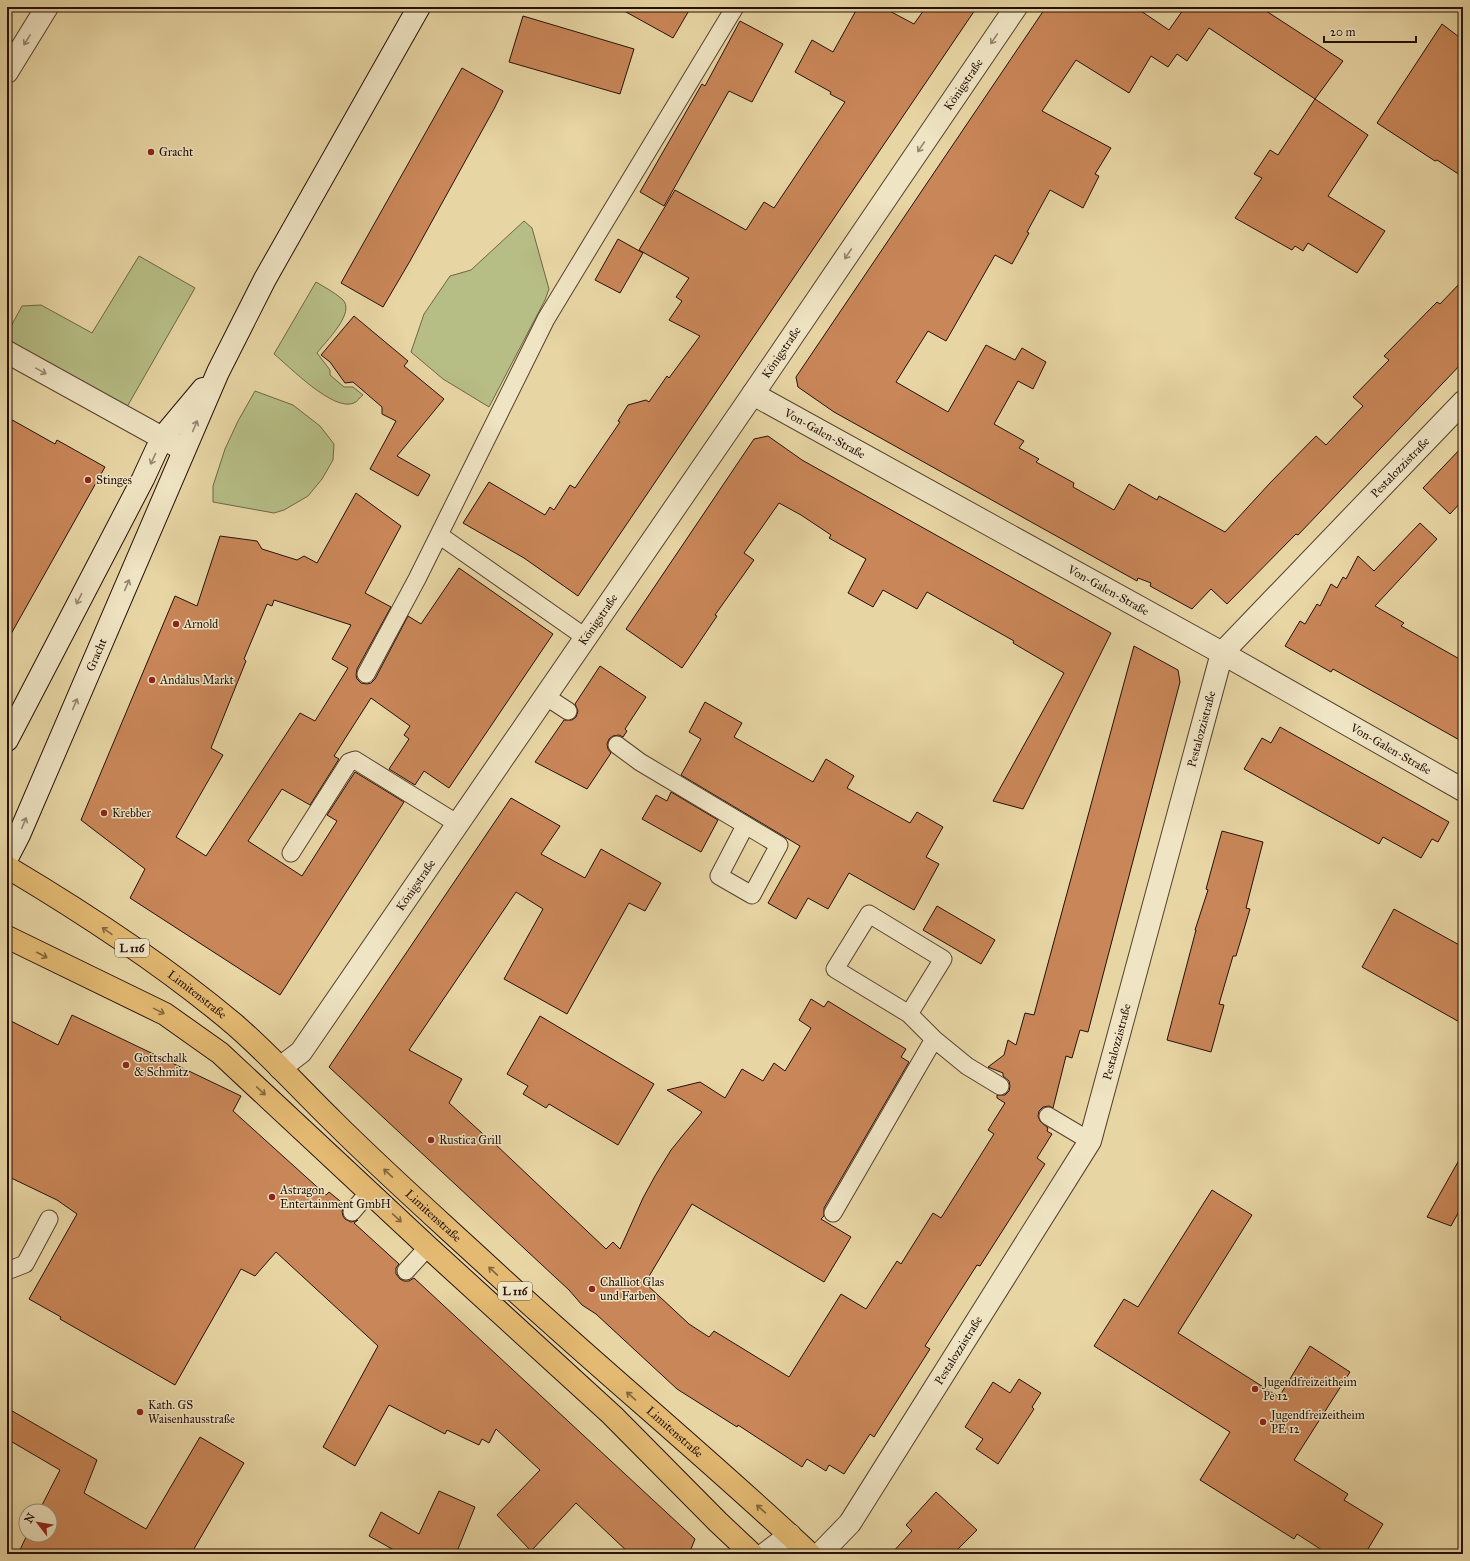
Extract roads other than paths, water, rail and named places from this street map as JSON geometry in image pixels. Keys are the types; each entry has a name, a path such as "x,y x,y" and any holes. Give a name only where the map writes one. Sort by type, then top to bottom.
{"main road":[{"name":"Limitenstraße","path":"7,867 79,911 176,979 235,1025 333,1122 513,1289 594,1363 810,1554"},
{"name":"L 116","path":"7,937 165,1014 220,1053 428,1247 612,1415 718,1522 752,1554"}],"street":[{"path":"7,72 47,7"},
{"name":"Gracht","path":"7,858 19,835 218,372 278,257 419,7"},
{"name":"Königstraße","path":"280,1068 301,1052 753,394 1016,7"},
{"path":"7,352 184,450"},
{"name":"Gracht","path":"7,740 143,480 162,438 218,372"},
{"name":"Von-Galen-Straße","path":"753,394 1222,653 1463,790"},
{"name":"Pestalozzistraße","path":"820,1554 850,1523 1090,1141 1222,653 1463,402"},
{"path":"765,1554 790,1535"}],"lane":[{"path":"366,674 438,535 546,319 735,7"},
{"path":"438,535 585,637"},
{"path":"545,696 568,711"},
{"path":"617,745 640,762 745,826"},
{"path":"291,853 349,762 355,760 458,824"},
{"path":"909,1014 942,959 869,914 835,969 909,1014 934,1039 967,1066 1000,1086"},
{"path":"833,1213 934,1039"},
{"path":"1048,1116 1090,1141"},
{"path":"352,1212 369,1192"},
{"path":"7,1271 25,1264 49,1219"},
{"path":"406,1271 428,1247"}],"place":[{"name":"Gracht","path":"151,152"},
{"name":"Stinges","path":"88,480"},
{"name":"Arnold","path":"176,624"},
{"name":"Andalus Markt","path":"152,680"},
{"name":"Krebber","path":"104,813"},
{"name":"Gottschalk & Schmitz","path":"126,1065"},
{"name":"Rustica Grill","path":"431,1140"},
{"name":"Astragon Entertainment GmbH","path":"272,1197"},
{"name":"Challiot Glas und Farben","path":"592,1289"},
{"name":"Jugendfreizeitheim Pe 12","path":"1255,1389"},
{"name":"Kath. GS Waisenhausstraße","path":"140,1412"},
{"name":"Jugendfreizeitheim PE 12","path":"1263,1422"}]}
